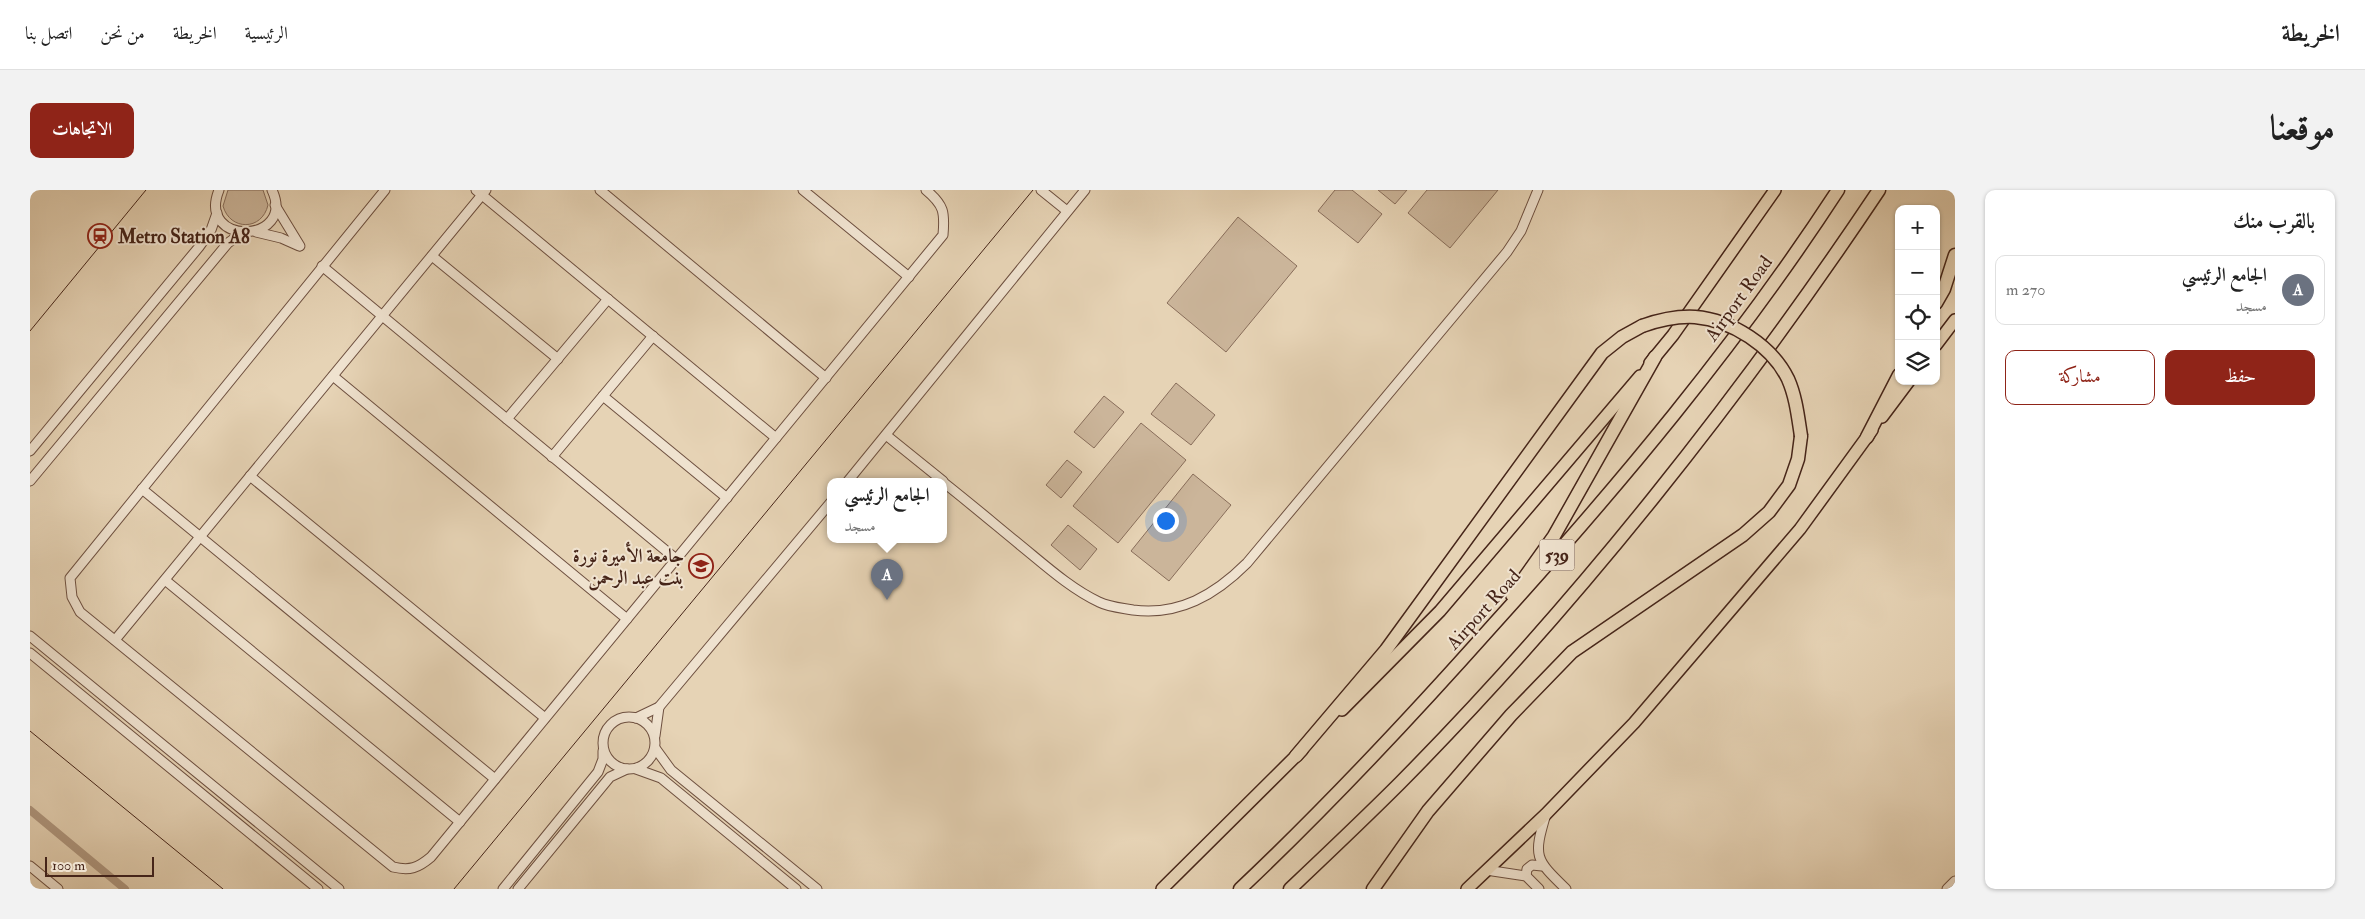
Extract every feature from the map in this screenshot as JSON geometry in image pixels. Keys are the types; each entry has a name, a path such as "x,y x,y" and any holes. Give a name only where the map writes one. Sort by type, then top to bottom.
{"highway":[{"name":"Airport Road","path":"1240,889 1377,754 1574,536 1678,411 1762,298 1838,190"},
{"name":"539","path":"1290,889 1406,776 1511,664 1621,536 1710,425 1798,307 1880,190"},
{"path":"1940,296 1955,255"},
{"path":"1296,756 1386,650 1602,353 1622,337 1642,326 1669,319 1695,317 1721,323 1759,344 1777,362 1788,379 1796,404 1801,436 1798,459 1789,485 1769,512 1743,535 1572,652 1511,715 1428,811 1373,889"},
{"path":"1475,646 1554,536 1655,357"},
{"path":"1866,437 1895,383"}],"main road":[{"path":"1162,889 1440,611 1603,421 1655,357 1775,190"},
{"path":"1940,340 1955,320"},
{"path":"1467,889 1546,814 1634,723 1800,529 1906,385"}],"street":[{"path":"219,190 216,205 218,213 227,227 242,233 256,232 282,238 300,246 276,206 274,192"},
{"path":"385,190 70,578 72,597 80,612 393,867 407,870 419,867 431,858 943,236 944,214 936,199 926,190"},
{"path":"600,190 826,378"},
{"path":"803,190 908,277"},
{"path":"1041,190 1067,211"},
{"path":"850,478 1084,190"},
{"path":"947,484 1039,560 1100,602 1121,608 1158,612 1192,604 1228,582 1247,563 1507,252 1521,231 1538,190"},
{"path":"115,640 383,316 481,192 776,438"},
{"path":"256,232 270,222 276,206"},
{"path":"30,451 199,247 211,230 218,213"},
{"path":"30,481 228,243 242,233"},
{"path":"432,256 558,359"},
{"path":"322,266 676,559"},
{"path":"508,419 608,299"},
{"path":"552,457 653,336"},
{"path":"333,376 627,619"},
{"path":"603,396 727,498"},
{"path":"886,435 939,478"},
{"path":"250,476 545,718"},
{"path":"142,489 495,779"},
{"path":"636,718 659,707 827,507"},
{"path":"165,580 460,822"},
{"path":"30,636 339,889"},
{"path":"30,653 318,889"},
{"path":"518,889 610,777 649,761 655,744 659,707"},
{"path":"503,889 598,772 603,759 604,736 613,722 628,717 636,718 649,726 655,744 671,770 817,889"},
{"path":"603,750 613,764 661,778 796,889"},
{"path":"1546,814 1538,840 1542,866 1566,889"},
{"path":"1526,876 1527,869 1532,865 1542,866"},
{"path":"30,866 58,889"},
{"path":"1486,870 1526,876 1539,889"},
{"path":"1947,889 1955,881"}],"shaded area":[{"path":"228,190 263,190 268,205 265,214 259,220 246,225 232,220 223,206"},
{"path":"1335,190 1352,190 1382,214 1358,243 1318,211"},
{"path":"1378,190 1407,190 1395,204"},
{"path":"1427,190 1498,190 1450,248 1408,213"},
{"path":"1238,217 1297,266 1226,352 1167,303"},
{"path":"1176,383 1215,415 1191,445 1151,414"},
{"path":"1104,396 1124,412 1094,448 1074,432"},
{"path":"1141,423 1186,460 1118,543 1073,506"},
{"path":"1067,460 1082,472 1061,498 1046,485"},
{"path":"1193,474 1231,505 1169,581 1131,551"},
{"path":"1068,525 1097,549 1080,570 1051,545"}],"waterway":[{"path":"30,810 125,889"}],"tram line":[{"path":"30,331 146,190"},
{"path":"454,889 1033,190"},
{"path":"30,731 223,889"}],"place":[{"name":"Metro Station A8","path":"100,236"},
{"name":"جامعة الأميرة نورة بنت عبد الرحمن","path":"701,566"},
{"name":"الجامع الرئيسي","path":"887,600"}]}
